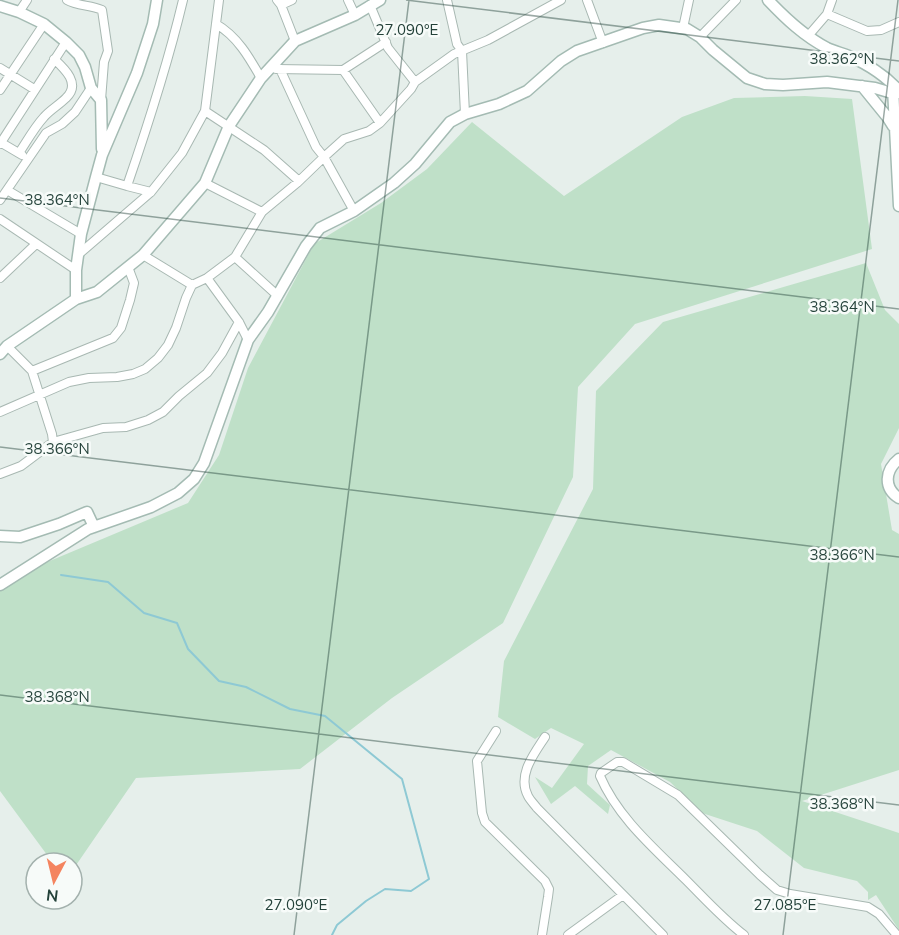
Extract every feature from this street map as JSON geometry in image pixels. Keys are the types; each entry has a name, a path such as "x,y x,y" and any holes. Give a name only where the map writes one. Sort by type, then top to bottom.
{"street":[{"path":"19,12 27,0"},
{"path":"67,0 102,10 108,51 104,62 101,100 102,155"},
{"path":"75,299 81,234 102,155 137,73 153,24 157,0"},
{"path":"127,186 158,93 183,0"},
{"path":"79,254 151,192 182,153 205,111 219,0"},
{"path":"292,0 279,2 296,41"},
{"path":"348,0 355,15"},
{"path":"447,0 457,44 462,51 465,114"},
{"path":"0,412 69,382 89,378 117,377 145,369 168,345 192,285 207,278 235,257 262,212 344,139 369,131 380,123 415,82 454,54 488,40 561,0"},
{"path":"587,0 603,43"},
{"path":"683,28 689,0"},
{"path":"700,37 736,0"},
{"path":"808,36 827,14 832,0"},
{"path":"774,2 792,24 808,36 873,69 896,89"},
{"path":"53,442 32,371 2,347 75,299 97,292 142,255 205,183 229,126 296,41 355,15 375,3 386,42 399,63 415,82"},
{"path":"0,6 44,24 66,42 79,55 91,88 101,100"},
{"path":"827,14 867,31 881,30 899,22"},
{"path":"0,90 44,24"},
{"path":"216,24 226,30 251,59 270,72 324,157 354,210"},
{"path":"0,585 88,529 151,507 178,493 194,479 204,463 248,340 278,296 306,246 320,228 354,210 394,183 415,164 450,122 465,114 500,104 527,91 561,60 577,51 643,28 660,25 687,29 700,37 712,50 747,78 765,84 783,86 826,81 896,89"},
{"path":"28,159 0,143 66,42"},
{"path":"270,72 343,70 386,42"},
{"path":"19,153 38,123 68,96 72,88 71,78 65,68 54,59"},
{"path":"0,68 34,89"},
{"path":"343,70 380,123"},
{"path":"862,86 895,130"},
{"path":"0,200 46,133 62,124 75,112 91,88"},
{"path":"896,89 895,130 899,206"},
{"path":"205,111 264,150 299,181"},
{"path":"96,177 151,192"},
{"path":"205,183 262,212"},
{"path":"8,190 81,234"},
{"path":"0,219 76,270"},
{"path":"0,278 36,244"},
{"path":"142,255 192,285"},
{"path":"235,257 278,296"},
{"path":"32,371 113,338 121,328 134,283 128,267"},
{"path":"207,278 248,340"},
{"path":"0,474 21,465 53,442 104,428 126,427 163,412 207,373 222,353 238,322"},
{"path":"899,459 892,465 887,479 888,487 899,498"},
{"path":"0,536 20,537 87,512 94,526"},
{"path":"496,731 477,761 482,813 485,822 544,881 549,889 542,935"},
{"path":"545,737 530,760 525,773 524,784 528,796 537,808 663,935"},
{"path":"744,935 711,906 640,834 619,809 605,787 601,773 617,762 623,762 678,795 777,890 868,907 879,914 897,935"},
{"path":"568,935 623,895"}],"green space":[{"path":"805,96 852,99 872,249 635,324 578,387 573,477 503,623 392,698 300,769 136,778 84,854 84,851 44,851 0,791 0,591 45,563 188,503 219,455 248,368 314,244 381,203 427,169 472,122 564,196 682,117 734,98"},
{"path":"866,263 885,310 899,324 899,428 881,464 892,530 899,534 899,770 802,801 899,833 899,930 876,895 868,900 868,892 857,881 804,868 757,831 702,813 670,782 611,750 588,766 587,784 610,805 608,814 575,786 551,804 535,777 552,788 584,744 551,728 535,739 498,717 504,661 593,489 596,391 663,322"}],"waterway":[{"path":"61,575 108,582 144,613 177,623 188,649 219,681 246,687 290,709 325,716 402,779 429,879 411,891 385,889 337,925 332,935"}]}
